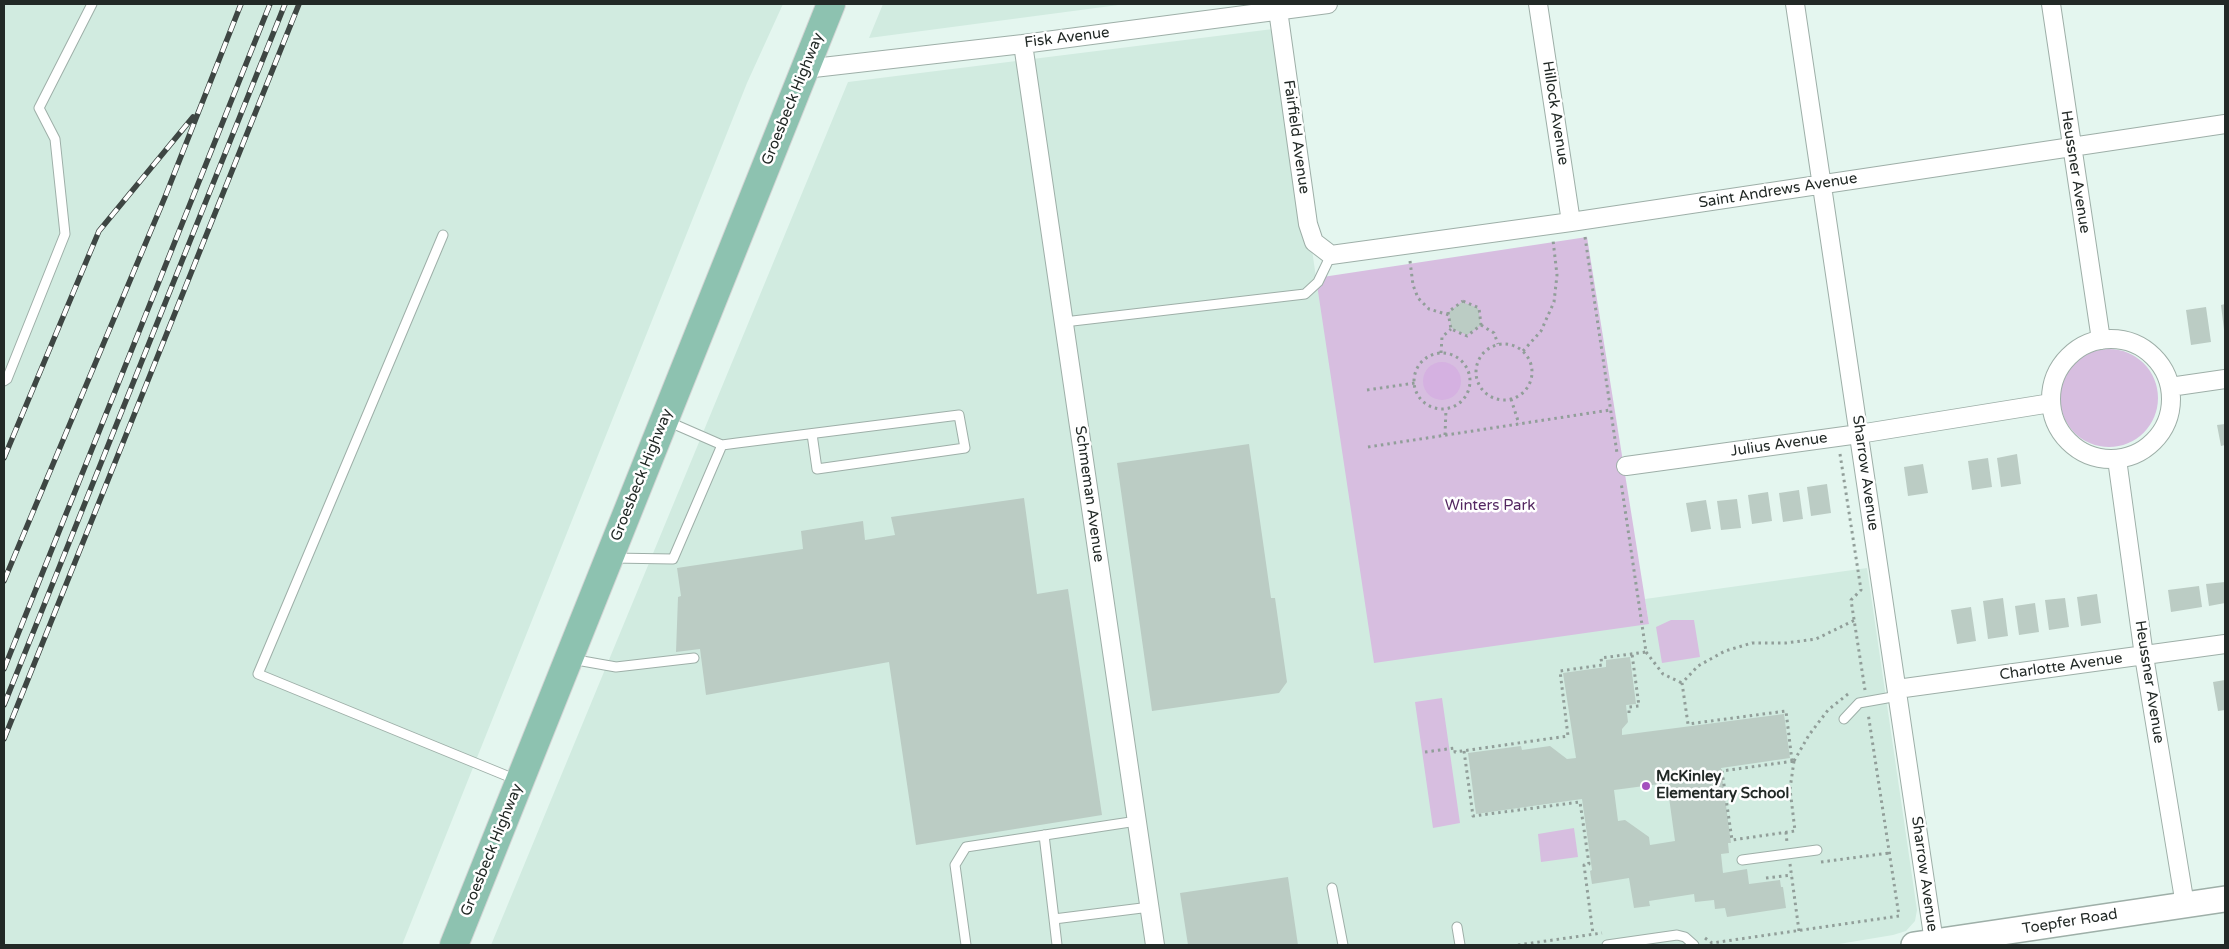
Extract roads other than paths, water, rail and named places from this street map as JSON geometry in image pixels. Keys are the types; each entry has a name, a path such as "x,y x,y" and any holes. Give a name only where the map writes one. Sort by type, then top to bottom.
{"main road":[{"name":"Groesbeck Highway","path":"454,945 831,4"}],"street":[{"name":"Fisk Avenue","path":"805,69 1023,44 1328,4"},
{"name":"Hillock Avenue","path":"1538,4 1571,222"},
{"name":"Sharrow Avenue","path":"1795,4 1897,693 1924,944"},
{"name":"Heussner Avenue","path":"2051,4 2101,340"},
{"name":"Fairfield Avenue","path":"1278,10 1308,224 1314,242 1331,255"},
{"name":"Schmeman Avenue","path":"1023,44 1155,945"},
{"name":"Saint Andrews Avenue","path":"1331,255 1571,222 2225,124"},
{"path":"2101,340 2124,340 2145,350 2161,366 2170,387 2170,412 2160,435 2141,452 2117,459 2098,458 2072,444 2065,438 2055,422 2051,403 2052,385 2059,369 2070,355 2084,345 2101,340"},
{"path":"2170,387 2225,379"},
{"name":"Julius Avenue","path":"1621,467 1859,434 2051,403"},
{"name":"Heussner Avenue","path":"2117,459 2144,656 2185,905"},
{"name":"Charlotte Avenue","path":"1897,693 2225,644"},
{"name":"Toepfer Road","path":"1924,944 2014,938 2225,899"}],"lane":[{"path":"4,381 7,379 65,234 55,139 39,108 92,4"},
{"path":"443,235 258,674 520,781"},
{"path":"1064,322 1111,315 1305,294 1318,282 1331,255"},
{"path":"664,420 722,445 812,434 960,416 964,448 817,469 812,434"},
{"path":"609,558 672,558 722,445"},
{"path":"569,658 616,667 694,658"},
{"path":"1844,719 1859,703 1897,693"},
{"path":"966,945 955,864 966,847 1137,821"},
{"path":"1044,835 1057,945"},
{"path":"1742,860 1818,850"},
{"path":"1332,888 1343,945"},
{"path":"1054,919 1150,907"},
{"path":"1457,927 1460,945"},
{"path":"1607,945 1677,935 1685,937 1694,945"}],"railway":[{"path":"4,581 165,197 241,4"},
{"path":"4,669 270,4"},
{"path":"4,705 285,4"},
{"path":"4,739 299,4"},
{"path":"4,458 99,231 193,117"}],"place":[{"name":"McKinley Elementary School","path":"1646,786"}],"park label":[{"name":"Winters Park","path":"1490,506"}]}
